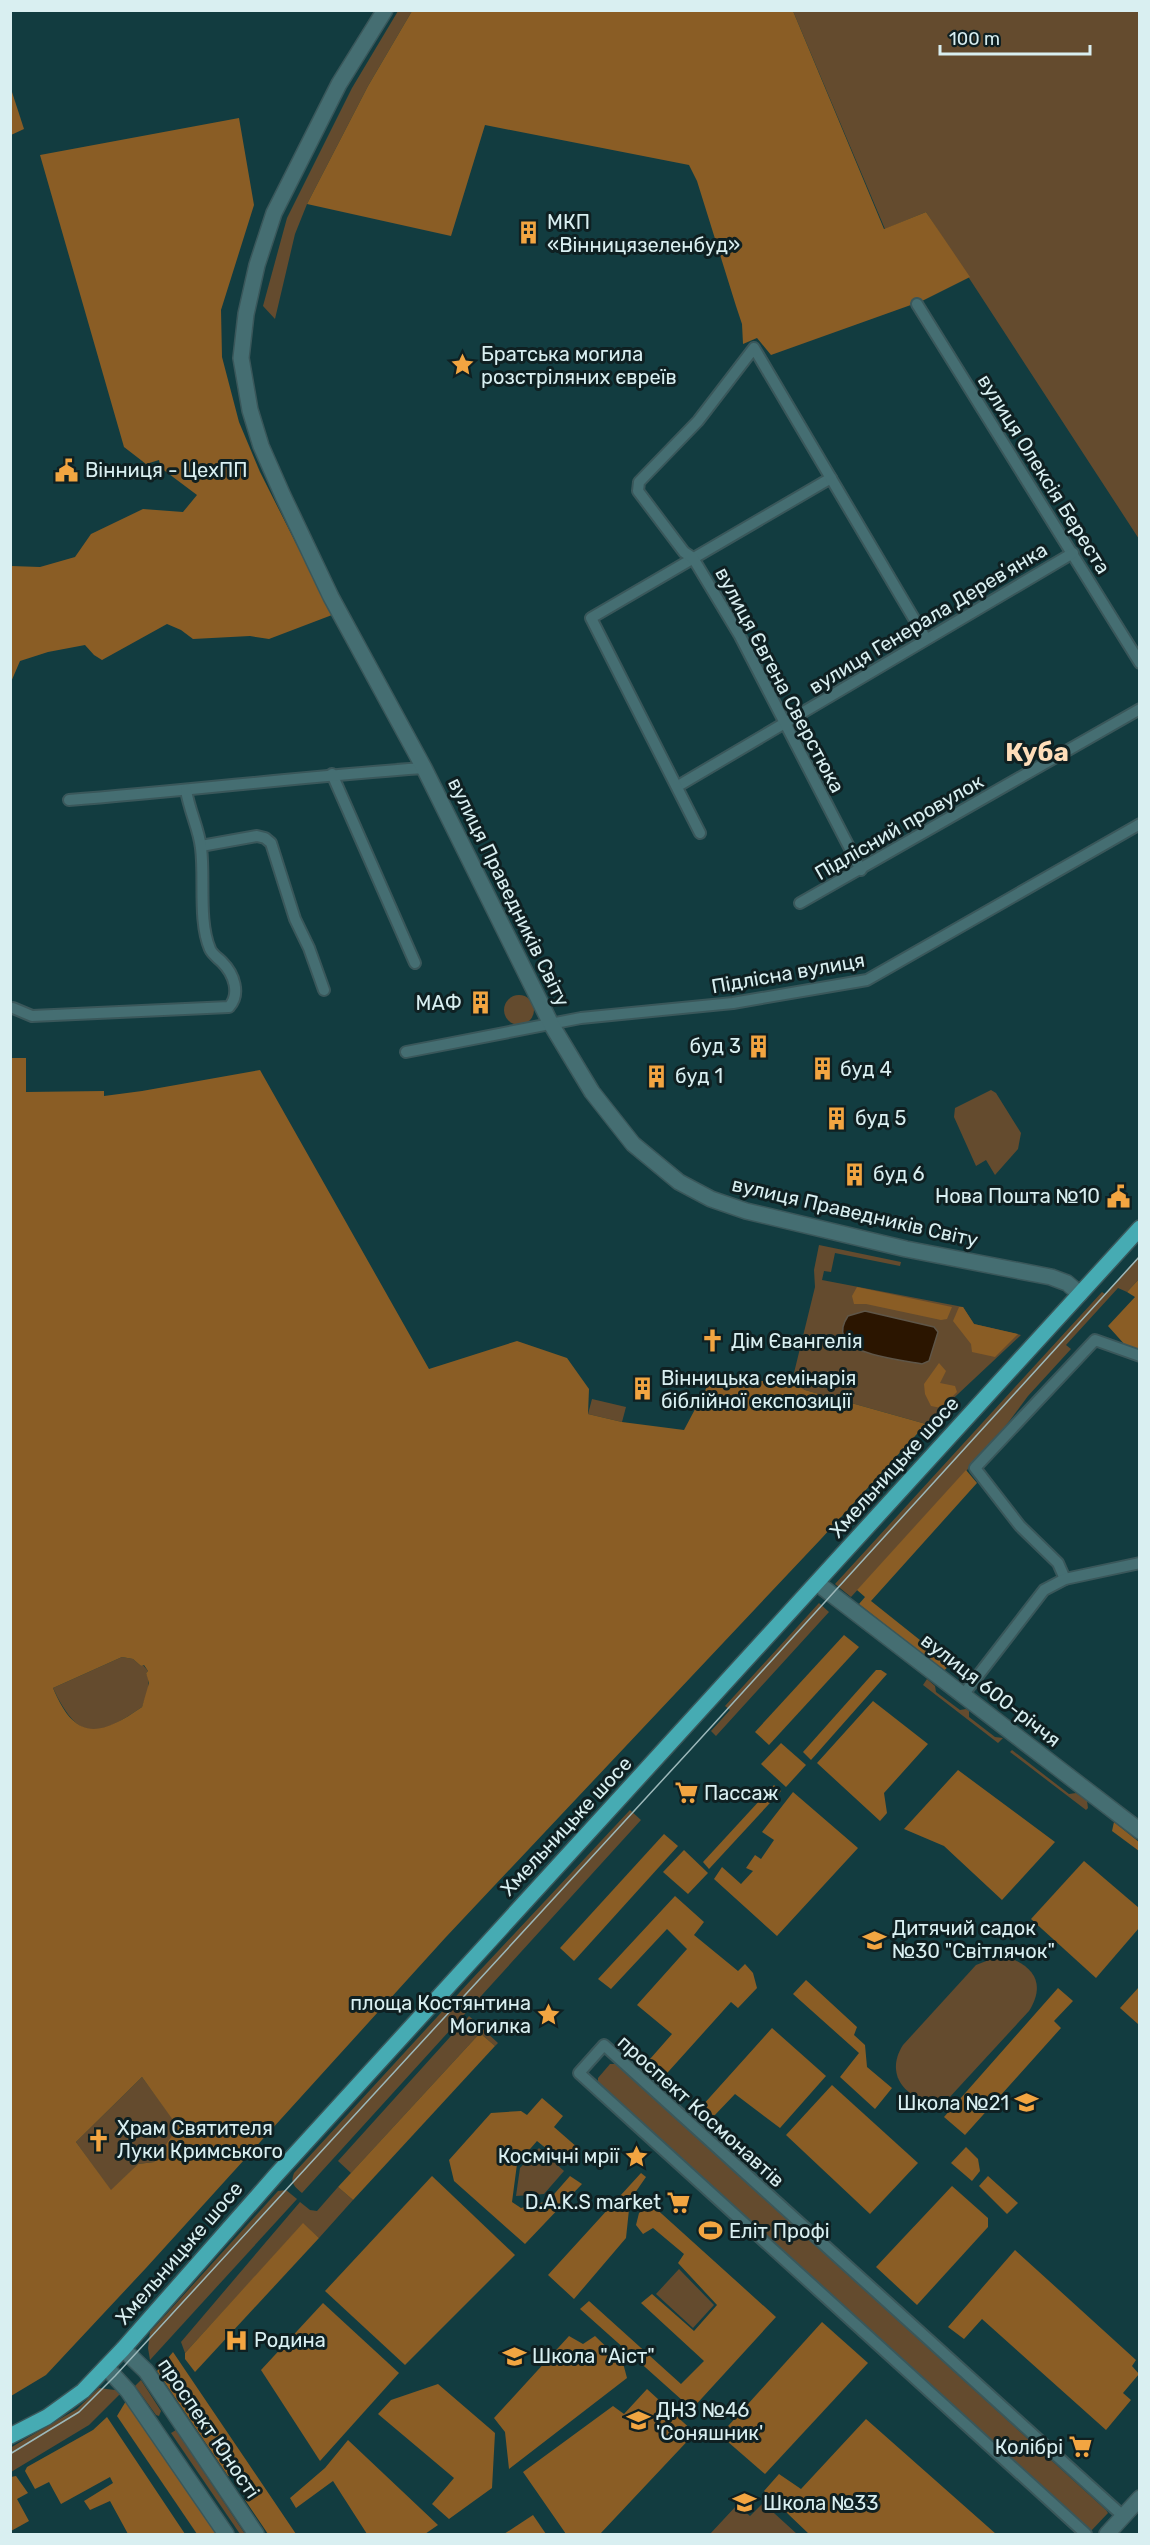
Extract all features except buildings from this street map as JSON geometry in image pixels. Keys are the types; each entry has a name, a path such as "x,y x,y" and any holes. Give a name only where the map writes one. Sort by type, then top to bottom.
{"main road":[{"name":"вулиця Праведників Світу","path":"385,10 339,84 274,213 257,266 246,314 241,358 250,410 261,446 331,597 424,768 551,1024 592,1092 621,1131 657,1166 703,1195 746,1211 906,1249 1051,1277 1066,1283 1080,1294"},
{"name":"Хмельницьке шосе","path":"10,2436 47,2416 82,2391 123,2349 284,2166 1140,1228"},
{"name":"вулиця 600-річчя","path":"817,1582 1140,1831"},
{"name":"проспект Юності","path":"123,2349 146,2371 256,2535"},
{"path":"106,2367 129,2391 226,2535"},
{"path":"156,2432 177,2417"},
{"path":"1107,2535 1140,2498"}],"street":[{"name":"вулиця Олексія Береста","path":"917,304 1140,663"},
{"name":"вулиця Євгена Сверстюка","path":"831,478 754,348 698,421 639,482 638,491 684,552 693,558 740,636 861,870"},
{"path":"700,833 591,618 831,478 926,639"},
{"name":"вулиця Генерала Деревʼянка","path":"678,786 1073,553"},
{"name":"Підлісний провулок","path":"800,903 1140,709"},
{"name":"вулиця Праведників Світу","path":"69,800 332,774 424,768"},
{"path":"332,774 415,963"},
{"path":"13,1008 32,1016 229,1007 235,995 235,986 231,974 210,951 203,903 201,846 189,809 186,790"},
{"name":"Підлісна вулиця","path":"406,1052 581,1018 733,1003 867,981 1140,824"},
{"path":"201,846 257,836 271,843 295,919 309,948 324,990"},
{"path":"1065,1579 1058,1563 1020,1526 975,1468 1095,1340 1140,1356"},
{"path":"963,1695 1044,1590 1065,1579 1140,1563"},
{"name":"проспект Космонавтів","path":"1086,2535 579,2073 604,2045 1123,2516"}],"shaded area":[{"path":"398,11 412,11 368,86 307,204 295,234 275,319 263,306 287,218 352,88"},
{"path":"412,11 793,11 884,229 926,212 970,277 922,301 771,355 757,338 743,344 742,324 697,181 689,165 485,125 451,236 307,204 368,86"},
{"path":"793,11 1139,11 1139,539 926,212 885,229"},
{"path":"11,89 24,129 10,135"},
{"path":"239,118 254,205 221,310 222,357 239,422 260,472 332,615 269,639 250,636 193,639 167,624 102,660 85,645 48,652 20,661 11,682 11,566 40,567 75,557 91,534 143,509 183,512 197,495 161,468 159,460 146,464 124,447 40,155"},
{"path":"519,995 530,999 534,1010 530,1021 519,1025 508,1021 504,1010 508,999"},
{"path":"11,1058 26,1058 26,1092 104,1091 104,1096 260,1070 429,1369 517,1341 567,1358 589,1389 588,1414 622,1422 684,1430 710,1381 792,1381 805,1390 926,1424 821,1539 446,1937 46,2375 11,2396","holes":["122,1657 133,1659 141,1666 144,1665 148,1671 146,1673 149,1683 142,1707 127,1717 101,1728 90,1729 79,1725 70,1718 53,1688","142,2077 178,2127 154,2162 138,2164 111,2190 76,2142"]},
{"path":"991,1090 996,1093 1021,1133 1018,1149 995,1175 986,1160 976,1166 954,1117 955,1108"},
{"path":"819,1245 901,1262 900,1266 835,1253 831,1272 824,1271 822,1280 963,1307 974,1324 1021,1335 926,1424 805,1390 792,1381 815,1287 814,1270"},
{"path":"1139,1256 1139,1279 1127,1292 1118,1288 1066,1345 1071,1349 1028,1396 999,1435 851,1597 835,1584 1102,1292 1105,1294"},
{"path":"1139,1279 1139,1356 1135,1356 1108,1326 1135,1297 1127,1292"},
{"path":"857,1287 952,1307 947,1319 941,1320 866,1304 854,1304 852,1296"},
{"path":"959,1307 963,1307 974,1324 1018,1334 995,1357 972,1352 971,1344 953,1321"},
{"path":"865,1311 934,1327 938,1332 929,1361 922,1364 897,1360 854,1347 845,1339 843,1329 848,1316"},
{"path":"939,1363 946,1371 940,1383 955,1386 957,1392 941,1408 931,1406 925,1394 924,1384"},
{"path":"592,1399 626,1407 622,1422 588,1414"},
{"path":"966,1470 977,1483 871,1601 950,1664 944,1671 859,1604 865,1597 857,1590"},
{"path":"819,1603 829,1612 716,1736 711,1731 730,1710 725,1706"},
{"path":"844,1635 859,1647 769,1745 755,1732"},
{"path":"122,1657 133,1659 148,1671 146,1673 148,1690 142,1707 126,1718 100,1729 80,1726 71,1718 53,1688"},
{"path":"876,1670 887,1674 811,1760 803,1752"},
{"path":"927,1679 935,1686 936,1692 960,1710 969,1711 969,1717 995,1737 1003,1738 998,1743 923,1685"},
{"path":"873,1701 928,1744 884,1793 887,1813 880,1821 817,1763"},
{"path":"781,1743 806,1765 786,1787 761,1764"},
{"path":"1012,1750 1069,1794 1076,1793 1087,1801 1088,1808 1086,1810 1010,1752"},
{"path":"958,1770 1055,1842 1002,1900 944,1846 904,1829"},
{"path":"774,1785 781,1791 709,1869 703,1862"},
{"path":"793,1792 858,1848 777,1936 714,1879 722,1867 741,1884 753,1871 746,1868 755,1855 761,1859 774,1840 762,1832"},
{"path":"630,1810 641,1820 302,2193 292,2179 294,2173"},
{"path":"1114,1822 1139,1842 1139,1851 1112,1831"},
{"path":"664,1834 678,1846 574,1961 560,1948"},
{"path":"684,1850 708,1873 688,1894 663,1872"},
{"path":"1084,1861 1139,1908 1139,1928 1096,1978 1031,1919"},
{"path":"675,1896 704,1922 694,1935 738,1971 745,1964 753,1973 757,1988 738,2008 731,2002 660,2081 643,2067 672,2034 637,2005 687,1949 667,1929 611,1989 598,1979"},
{"path":"1008,1957 1025,1966 1035,1978 1036,1993 1029,2011 948,2099 935,2101 913,2095 904,2088 896,2069 897,2057 903,2045 976,1965 994,1958"},
{"path":"806,1980 857,2027 854,2035 865,2045 867,2067 892,2088 875,2109 840,2077 859,2053 793,1994"},
{"path":"1139,1987 1139,2022 1138,2024 1120,2008"},
{"path":"1058,1988 1073,2001 1054,2021 1061,2028 965,2135 944,2117"},
{"path":"469,2016 498,2043 495,2046 480,2033 351,2173 338,2161"},
{"path":"772,2028 826,2076 780,2128 735,2094 714,2116 702,2106"},
{"path":"480,2033 495,2046 353,2200 338,2187"},
{"path":"610,2064 617,2064 1108,2513 1091,2531 598,2085 598,2078"},
{"path":"142,2077 179,2127 154,2162 138,2164 111,2191 76,2142"},
{"path":"832,2085 918,2163 870,2214 786,2135"},
{"path":"542,2098 563,2116 554,2127 578,2148 564,2163 537,2141 517,2164 512,2202 521,2208 548,2201 570,2176 582,2184 525,2244 454,2181 449,2160 491,2113 521,2111 527,2115"},
{"path":"966,2147 978,2159 980,2171 972,2181 951,2163"},
{"path":"539,2148 564,2171 544,2194 516,2196 520,2168"},
{"path":"641,2173 646,2177 630,2200 626,2238 574,2299 548,2275"},
{"path":"432,2176 515,2255 405,2365 325,2291"},
{"path":"988,2176 1018,2203 1007,2214 979,2186"},
{"path":"952,2186 988,2218 988,2227 917,2305 876,2267"},
{"path":"338,2187 353,2200 319,2238 303,2224 185,2353 181,2342 300,2202 310,2210 317,2211"},
{"path":"286,2190 297,2199 150,2360 148,2348 150,2332 278,2191"},
{"path":"652,2205 776,2317 692,2409 580,2309 589,2301 681,2384 704,2361 641,2303 652,2294 694,2331 717,2305 678,2263 684,2254 653,2228 643,2234 636,2225 639,2213"},
{"path":"303,2223 319,2238 195,2372 185,2359 185,2353"},
{"path":"1015,2250 1136,2360 1132,2366 1139,2374 1123,2393 1131,2400 1106,2430 982,2319 964,2339 948,2327"},
{"path":"679,2269 714,2305 693,2328 656,2294"},
{"path":"323,2303 399,2373 320,2461 261,2370"},
{"path":"822,2322 868,2363 765,2474 720,2435"},
{"path":"569,2336 583,2344 595,2336 623,2363 627,2378 509,2469 505,2432 494,2418"},
{"path":"173,2352 296,2534 268,2534 245,2500 251,2493 241,2478 228,2476 157,2371"},
{"path":"141,2380 161,2411 159,2416 135,2386"},
{"path":"438,2384 495,2433 492,2488 449,2519 432,2504 454,2478 378,2414 391,2400"},
{"path":"99,2388 121,2393 89,2425 11,2472 10,2448 77,2409"},
{"path":"647,2389 695,2433 600,2534 566,2534 523,2472 613,2406 624,2414"},
{"path":"126,2401 216,2534 197,2534 117,2416"},
{"path":"107,2417 185,2534 128,2534 110,2501 90,2510 84,2501 113,2483 110,2477 61,2504 49,2482 35,2489 25,2471 27,2467 93,2430"},
{"path":"866,2419 996,2534 809,2534 764,2491 779,2474 801,2489"},
{"path":"176,2430 245,2534 240,2534 171,2433"},
{"path":"348,2440 438,2525 425,2534 367,2534 333,2481 296,2508 290,2498 325,2468"},
{"path":"16,2476 28,2493 17,2499 29,2521 11,2531 11,2477"},
{"path":"763,2503 797,2534 710,2534 737,2505 750,2516"},
{"path":"533,2515 546,2534 504,2534"}],"tram line":[{"path":"10,2454 79,2412 115,2376 1140,1256"}],"place":[{"name":"МКП «Вінницязеленбуд»","path":"529,233"},
{"name":"Братська могила розстріляних євреїв","path":"463,365"},
{"name":"Вінниця - ЦехПП","path":"67,470"},
{"name":"МАФ","path":"480,1003"},
{"name":"буд 3","path":"759,1046"},
{"name":"буд 4","path":"822,1069"},
{"name":"буд 1","path":"657,1076"},
{"name":"буд 5","path":"837,1118"},
{"name":"буд 6","path":"855,1174"},
{"name":"Нова Пошта №10","path":"1118,1196"},
{"name":"Дім Євангелія","path":"713,1341"},
{"name":"Вінницька семінарія біблійної експозиції","path":"643,1389"},
{"name":"Пассаж","path":"686,1793"},
{"name":"Дитячий садок №30 \"Світлячок\"","path":"874,1940"},
{"name":"площа Костянтина Могилка","path":"549,2015"},
{"name":"Школа №21","path":"1027,2103"},
{"name":"Храм Святителя Луки Кримського","path":"99,2140"},
{"name":"Космічні мрії","path":"637,2156"},
{"name":"D.A.K.S market","path":"679,2202"},
{"name":"Еліт Профі","path":"711,2231"},
{"name":"Родина","path":"236,2340"},
{"name":"Школа \"Аіст\"","path":"514,2356"},
{"name":"ДНЗ №46 'Соняшник'","path":"638,2421"},
{"name":"Колібрі","path":"1081,2447"},
{"name":"Школа №33","path":"745,2503"}],"district":[{"name":"Куба","path":"1037,752"}]}
